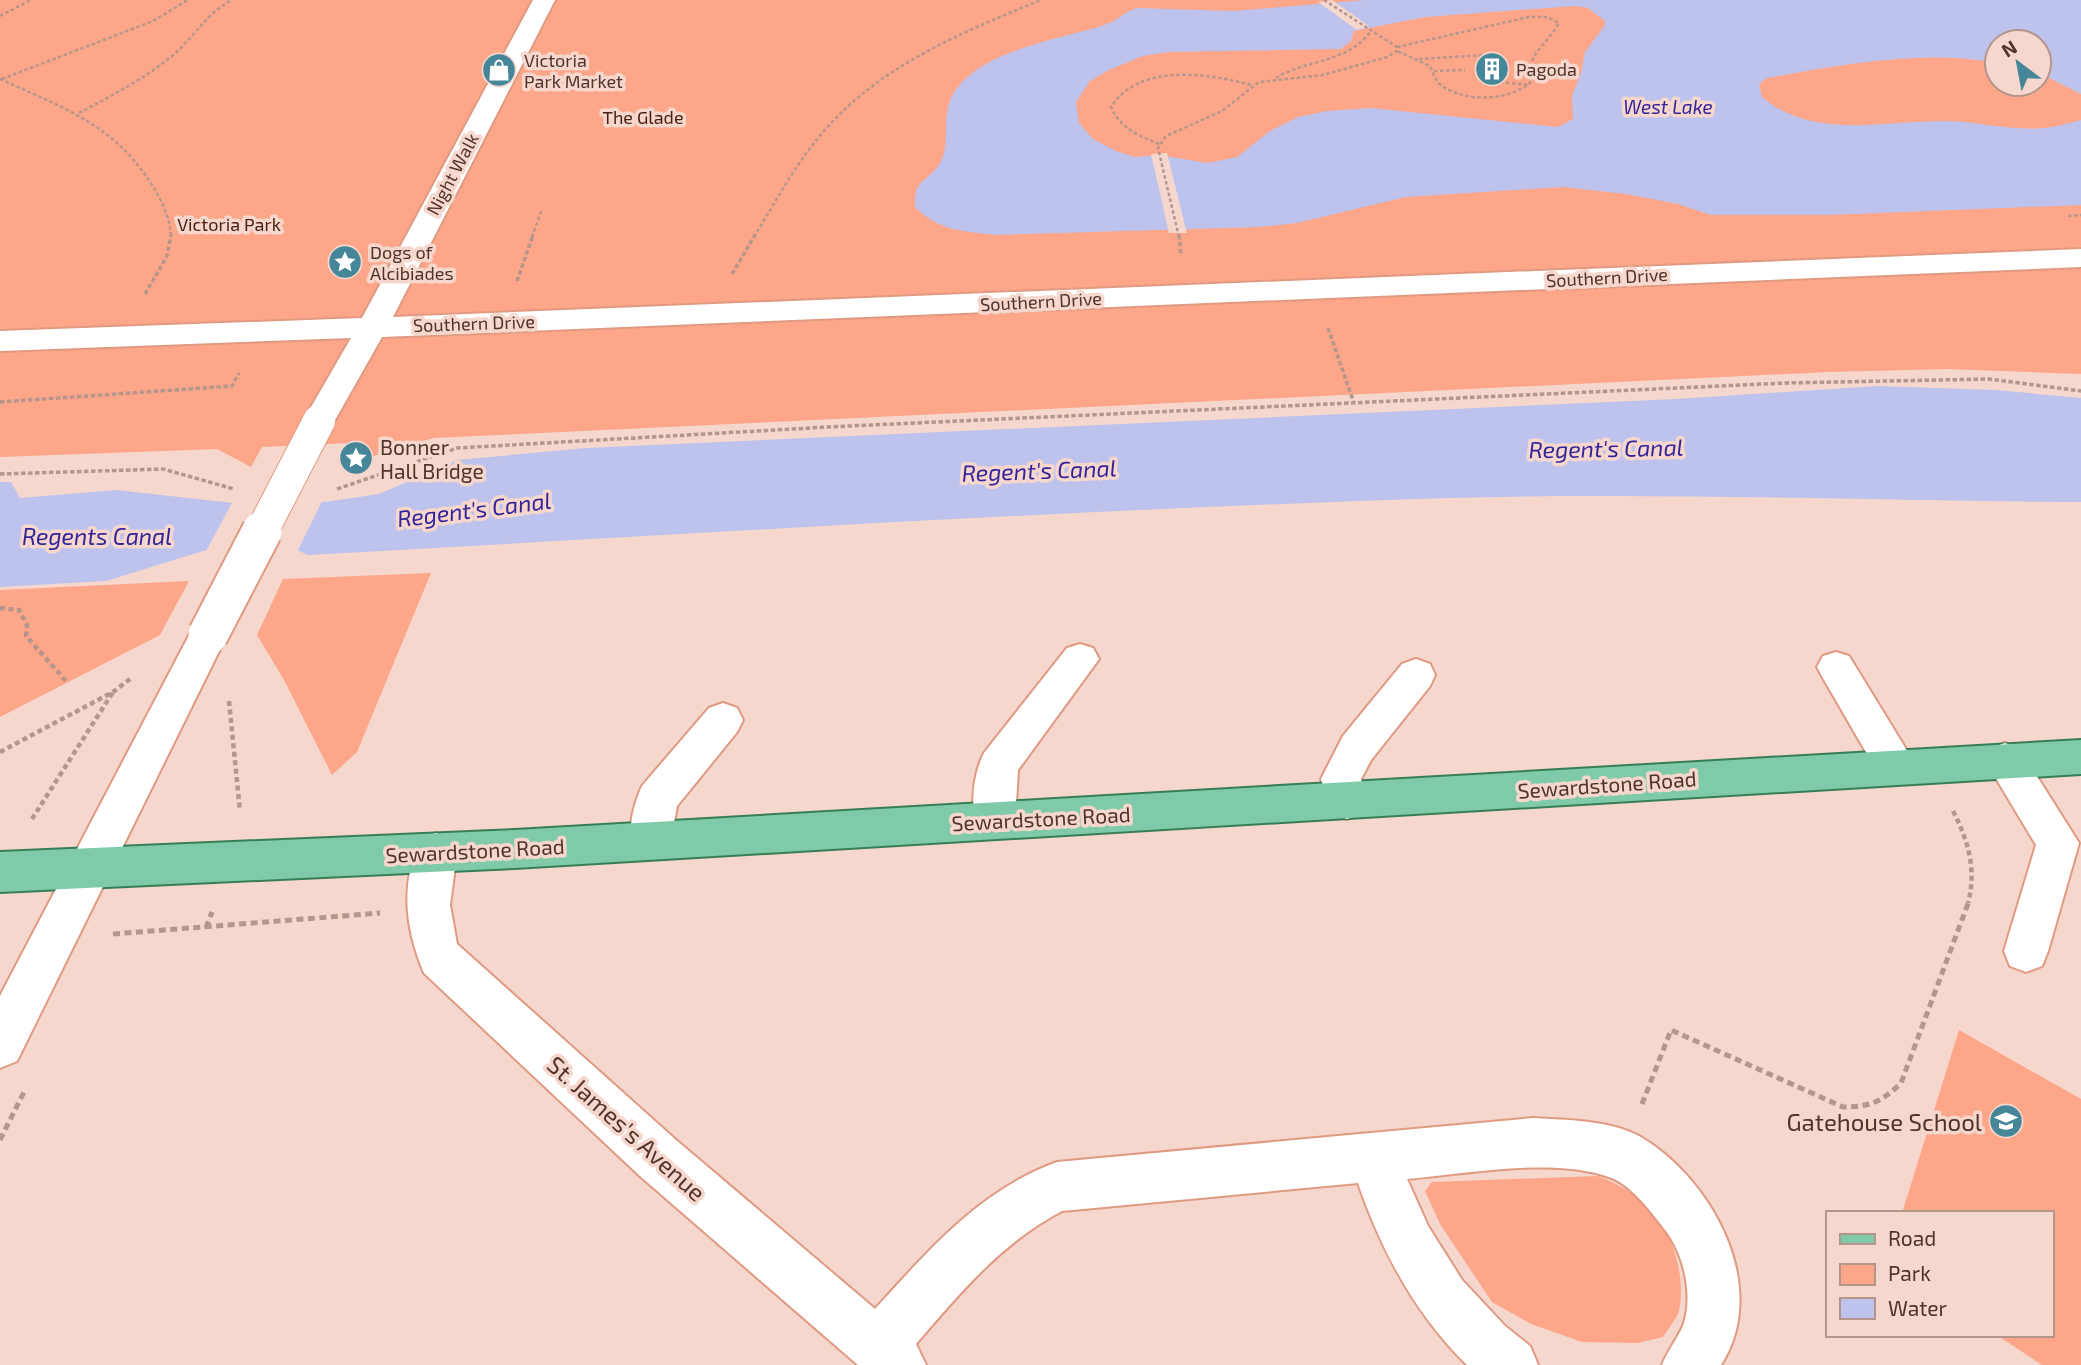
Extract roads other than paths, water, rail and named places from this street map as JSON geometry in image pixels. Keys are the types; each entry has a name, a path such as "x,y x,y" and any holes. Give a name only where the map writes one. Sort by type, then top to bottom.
{"main road":[{"name":"Sewardstone Road","path":"0,873 92,866 436,852 2081,757"}],"street":[{"name":"Night Walk","path":"0,1044 319,421 375,326 544,0"},
{"name":"Southern Drive","path":"0,341 1315,291 2081,258"},
{"path":"994,820 998,765 1080,659"},
{"path":"1836,667 1911,765"},
{"path":"1347,801 1341,779 1357,748 1416,675"},
{"path":"650,840 657,799 723,720"},
{"path":"2004,761 2059,843 2026,951"},
{"name":"St. James's Avenue","path":"436,852 426,908 432,940 440,958 658,1158 888,1356"},
{"path":"888,1356 974,1244 1010,1213 1054,1188 1100,1181 1533,1143 1570,1145 1621,1154 1663,1186 1689,1220 1706,1255 1714,1293 1710,1333 1689,1365"},
{"path":"1374,1156 1386,1197 1430,1279 1476,1338 1511,1365"}],"water":[{"name":"West Lake","path":"1365,0 2081,0 2081,94 2053,80 2053,28 1983,28 1983,61 1940,58 1882,60 1767,78 1759,84 1762,97 1782,111 1827,124 1948,121 2032,129 2081,120 2081,205 1830,215 1711,215 1678,204 1626,194 1563,187 1406,197 1297,223 1260,227 995,235 962,231 942,225 915,207 916,191 943,156 949,104 964,80 999,57 1109,23 1137,8 1234,11","holes":["1575,6 1588,8 1605,21 1605,25 1585,52 1581,73 1572,96 1573,119 1558,127 1371,108 1327,111 1298,117 1270,131 1237,157 1208,163 1159,155 1135,157 1093,139 1079,123 1076,102 1090,81 1143,56 1169,52 1341,49 1351,41 1354,31 1425,17"]},
{"path":"1878,386 1996,390 2081,398 2081,502 1527,496 1305,503 878,523 308,555 297,550 203,551 106,581 0,587 0,482 11,482 20,498 116,490 233,503 325,502 379,494 458,460 586,448 1676,399"}],"place":[{"name":"Pagoda","path":"1492,69"},
{"name":"Victoria Park Market","path":"499,70"},
{"name":"Dogs of Alcibiades","path":"345,262"},
{"name":"Bonner Hall Bridge","path":"356,458"},
{"name":"Gatehouse School","path":"2006,1121"}],"park label":[{"name":"The Glade","path":"643,117"},
{"name":"Victoria Park","path":"229,224"}],"water label":[{"name":"Regent's Canal","path":"1606,448"},
{"name":"Regent's Canal","path":"1039,470"},
{"name":"Regent's Canal","path":"474,509"},
{"name":"Regents Canal","path":"97,536"}]}
